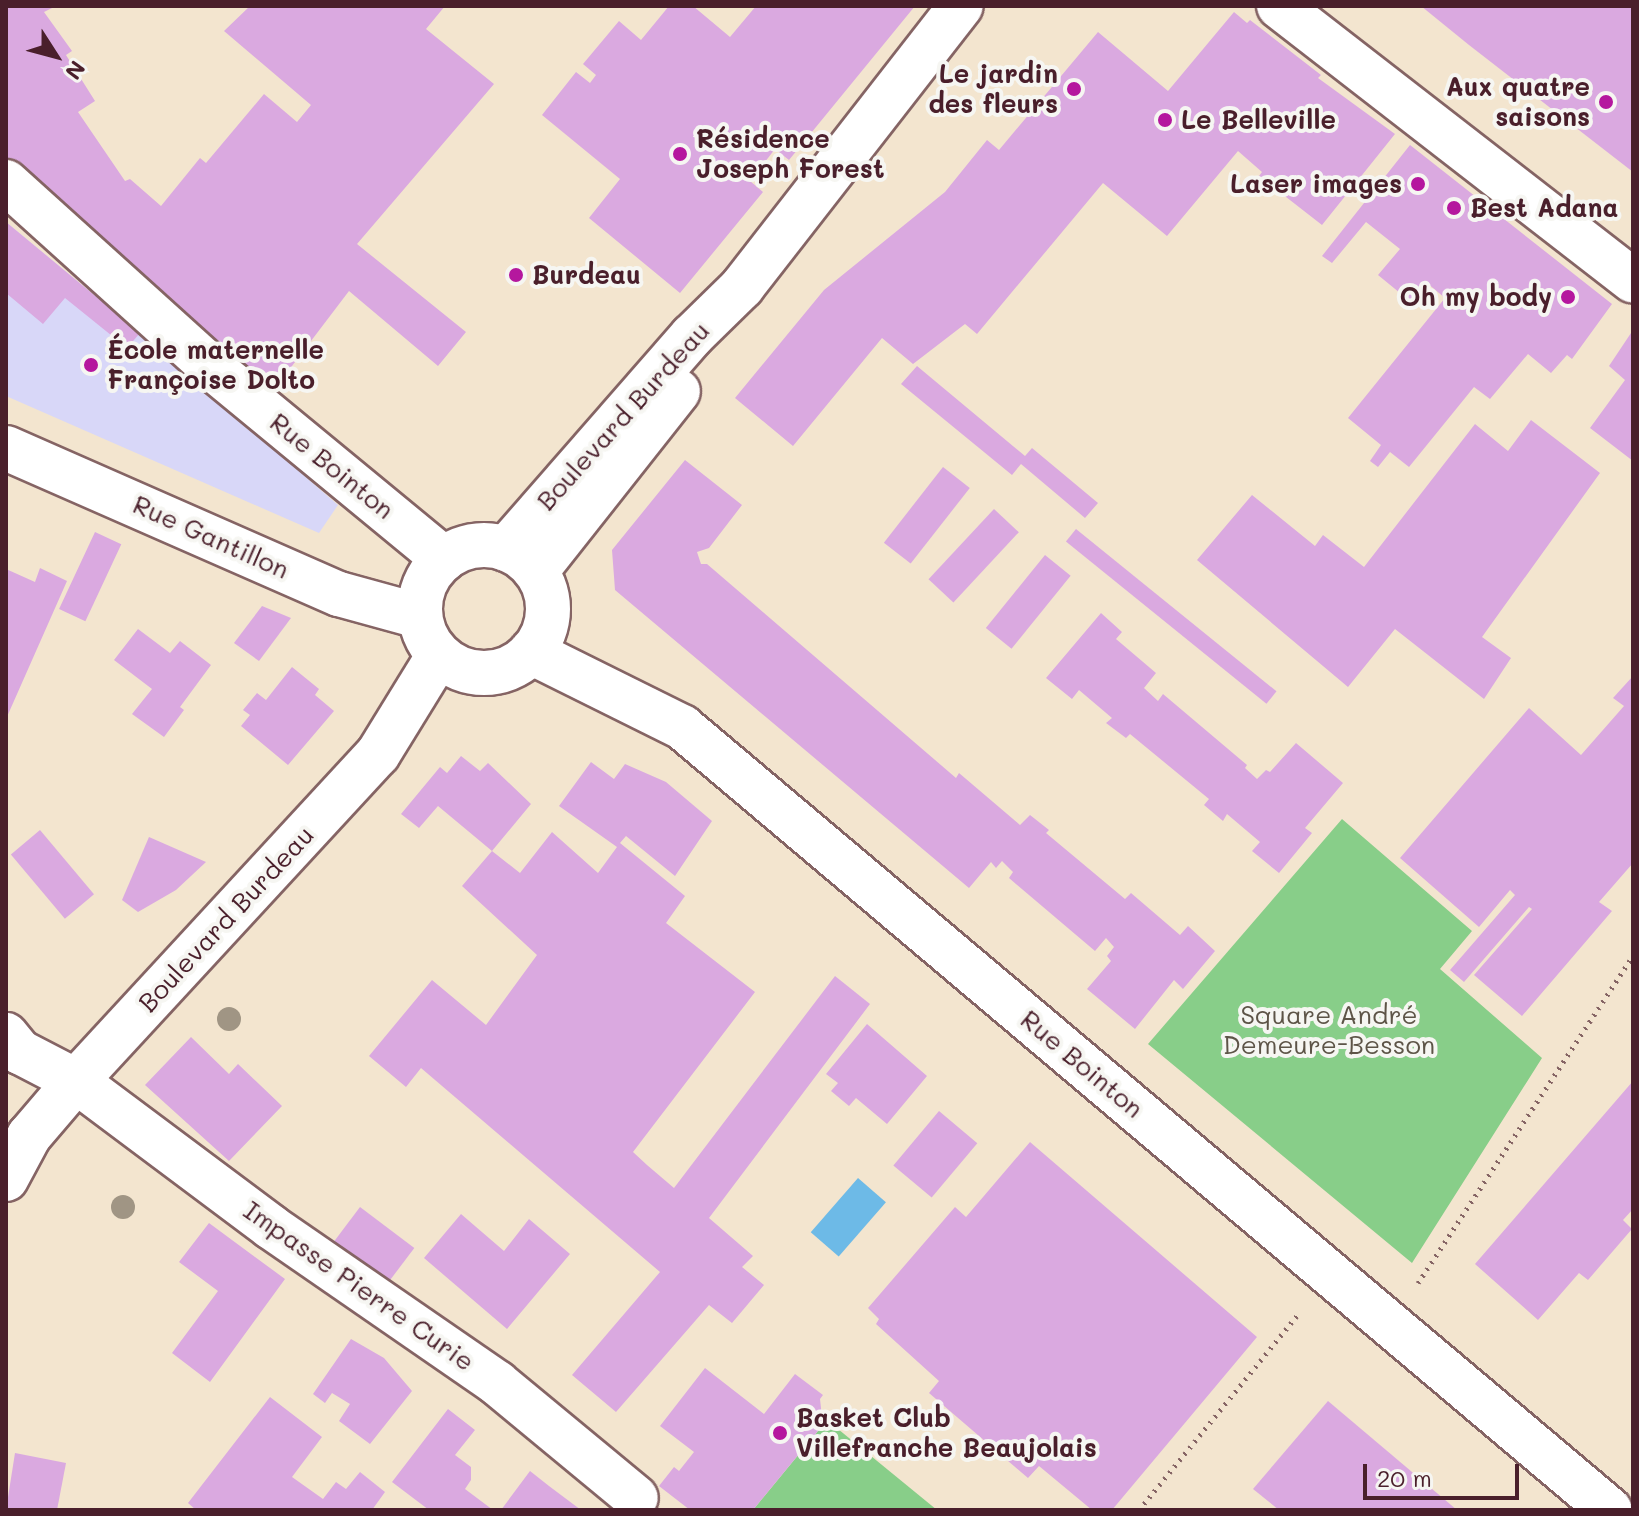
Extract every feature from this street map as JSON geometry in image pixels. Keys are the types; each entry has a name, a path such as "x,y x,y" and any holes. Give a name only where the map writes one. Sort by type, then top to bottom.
{"street":[{"name":"Boulevard Burdeau","path":"521,560 652,427 705,352 742,287 961,6"},
{"path":"1279,6 1633,281"},
{"name":"Rue Bointon","path":"6,182 211,367 444,559"},
{"name":"Rue Gantillon","path":"6,448 339,594 419,616"},
{"path":"485,544 521,560 545,590 548,612 543,633 531,652 516,665 496,672 476,673 456,667 439,655 426,638 419,616 421,595 429,575 444,559 463,548 485,544"},
{"name":"Rue Bointon","path":"531,652 682,727 1610,1510"},
{"name":"Boulevard Burdeau","path":"6,1179 29,1136 76,1081 378,754 439,655"},
{"name":"Impasse Pierre Curie","path":"11,1045 76,1081 271,1227 497,1383 636,1498"}],"path":[{"path":"1390,1325 1633,956"},
{"path":"1139,1510 1331,1274"}],"shaded area":[{"name":"École maternelle Françoise Dolto","path":"6,222 140,333 338,505 319,533 6,396"}],"green space":[{"name":"Square André Demeure-Besson","path":"1342,819 1472,931 1440,969 1542,1058 1412,1263 1148,1044"},
{"path":"827,1420 937,1510 753,1510"}],"water":[{"path":"858,1178 886,1202 839,1257 811,1232"}],"building":[{"path":"6,6 56,6 44,12 72,51 66,55 95,101 78,112 125,181 130,179 161,206 200,158 206,163 264,94 297,122 311,105 224,31 250,6 445,6 426,29 494,84 357,244 466,332 438,366 349,291 273,391 6,161"},
{"name":"Résidence Joseph Forest","path":"669,6 693,6 730,37 756,6 915,6 789,160 775,149 750,181 763,192 680,293 589,218 620,179 542,115 576,72 590,83 596,75 583,64 619,21 641,40"},
{"path":"1421,6 1633,6 1633,172 1469,45"},
{"path":"1234,12 1247,23 1250,20 1321,75 1318,78 1395,134 1322,225 1259,176 1262,172 1238,151 1167,236 1103,183 977,334 965,324 913,364 882,338 793,446 735,398 824,290 945,192 987,140 999,150 1098,32 1168,91"},
{"path":"1410,145 1612,304 1572,359 1567,355 1551,373 1528,354 1490,399 1474,387 1409,467 1390,452 1378,467 1370,461 1381,445 1348,418 1445,298 1427,283 1411,302 1378,275 1400,249 1366,222 1332,263 1322,256"},
{"path":"6,222 140,333 127,348 65,298 43,324 6,293"},
{"path":"1633,330 1633,461 1590,428 1625,380 1609,366"},
{"path":"917,366 1025,456 1032,448 1098,503 1085,518 1021,464 1012,475 901,384"},
{"path":"1531,420 1600,473 1482,637 1511,658 1484,699 1395,629 1348,687 1197,560 1252,495 1315,546 1323,535 1364,567 1475,424 1508,451"},
{"path":"685,460 742,505 709,548 697,552 701,564 707,564 956,778 959,773 1020,825 1030,815 1049,830 1046,833 1125,899 1131,893 1180,935 1188,926 1215,951 1183,989 1174,980 1135,1029 1087,989 1111,961 1107,956 1114,947 1106,938 1095,951 1009,878 1013,872 1002,861 996,868 991,862 969,888 615,590 612,550"},
{"path":"943,467 970,488 911,564 884,543"},
{"path":"994,509 1019,532 953,602 929,579"},
{"path":"1076,529 1277,691 1266,704 1066,541"},
{"path":"95,532 121,544 85,621 59,609"},
{"path":"1045,555 1071,576 1011,649 986,628"},
{"path":"40,568 67,581 6,719 6,569 35,582"},
{"path":"262,606 291,618 259,661 234,643"},
{"path":"1101,613 1122,632 1116,639 1156,673 1144,688 1158,701 1163,694 1247,765 1245,768 1257,779 1266,770 1270,772 1296,743 1343,783 1305,828 1312,833 1279,873 1252,851 1260,842 1227,814 1223,821 1204,805 1209,799 1130,734 1126,738 1106,723 1112,718 1079,690 1072,699 1046,678"},
{"path":"138,629 170,653 180,641 211,665 180,707 184,710 164,737 132,714 152,689 114,660"},
{"path":"292,667 319,689 315,695 334,711 288,765 241,726 250,715 243,710 257,693 266,700"},
{"path":"1633,676 1633,863 1599,902 1612,911 1522,1016 1474,975 1532,909 1529,907 1464,982 1450,970 1515,895 1510,890 1479,927 1400,858 1529,708 1581,755 1624,706 1613,698"},
{"path":"461,756 480,771 488,763 531,804 492,851 438,806 419,828 401,814 440,767 447,773"},
{"path":"591,762 614,779 625,764 666,782 712,821 675,876 626,836 620,843 685,896 666,923 755,992 633,1152 647,1165 674,1188 835,976 870,1004 709,1218 753,1256 742,1267 764,1285 732,1323 709,1305 616,1412 572,1375 660,1272 421,1068 406,1087 369,1056 432,980 486,1025 537,955 462,886 492,851 520,873 552,832 598,873 617,847 559,806"},
{"path":"40,830 94,894 65,919 11,854"},
{"path":"149,837 206,862 176,890 138,912 122,900"},
{"path":"867,1024 927,1076 887,1124 856,1098 849,1106 831,1091 838,1083 826,1074"},
{"path":"191,1037 229,1074 238,1064 282,1106 229,1161 145,1085"},
{"path":"1633,1081 1633,1209 1623,1220 1632,1229 1588,1280 1579,1273 1538,1320 1475,1264"},
{"path":"939,1111 977,1143 932,1198 893,1165"},
{"path":"1030,1142 1257,1337 1112,1510 1092,1510 1039,1466 1028,1478 929,1393 939,1381 876,1324 879,1319 868,1308 955,1207 966,1217"},
{"path":"360,1207 414,1248 387,1284 333,1243"},
{"path":"461,1214 504,1251 529,1219 570,1254 507,1329 424,1258"},
{"path":"209,1223 285,1279 210,1382 172,1353 218,1291 179,1262"},
{"path":"351,1339 384,1358 412,1391 370,1444 339,1421 350,1404 332,1393 325,1403 313,1394"},
{"path":"705,1368 764,1414 795,1374 823,1395 820,1399 822,1417 827,1420 753,1510 690,1510 659,1486 674,1467 679,1471 694,1452 660,1426"},
{"path":"270,1397 322,1437 292,1477 323,1499 336,1482 346,1489 360,1472 385,1492 372,1510 196,1510 188,1503"},
{"path":"1328,1401 1457,1510 1279,1510 1253,1489"},
{"path":"448,1409 475,1430 455,1455 471,1467 471,1480 465,1489 493,1510 429,1510 392,1482"},
{"path":"15,1453 66,1463 57,1510 6,1510"},
{"path":"530,1471 549,1486 581,1510 501,1510"}],"place":[{"name":"Le jardin des fleurs","path":"1074,89"},
{"name":"Aux quatre saisons","path":"1606,102"},
{"name":"Le Belleville","path":"1165,120"},
{"name":"Résidence Joseph Forest","path":"680,154"},
{"name":"Laser images","path":"1418,184"},
{"name":"Best Adana","path":"1454,208"},
{"name":"Burdeau","path":"516,275"},
{"name":"Oh my body","path":"1568,297"},
{"name":"École maternelle Françoise Dolto","path":"91,365"},
{"name":"Basket Club Villefranche Beaujolais","path":"780,1433"}]}
